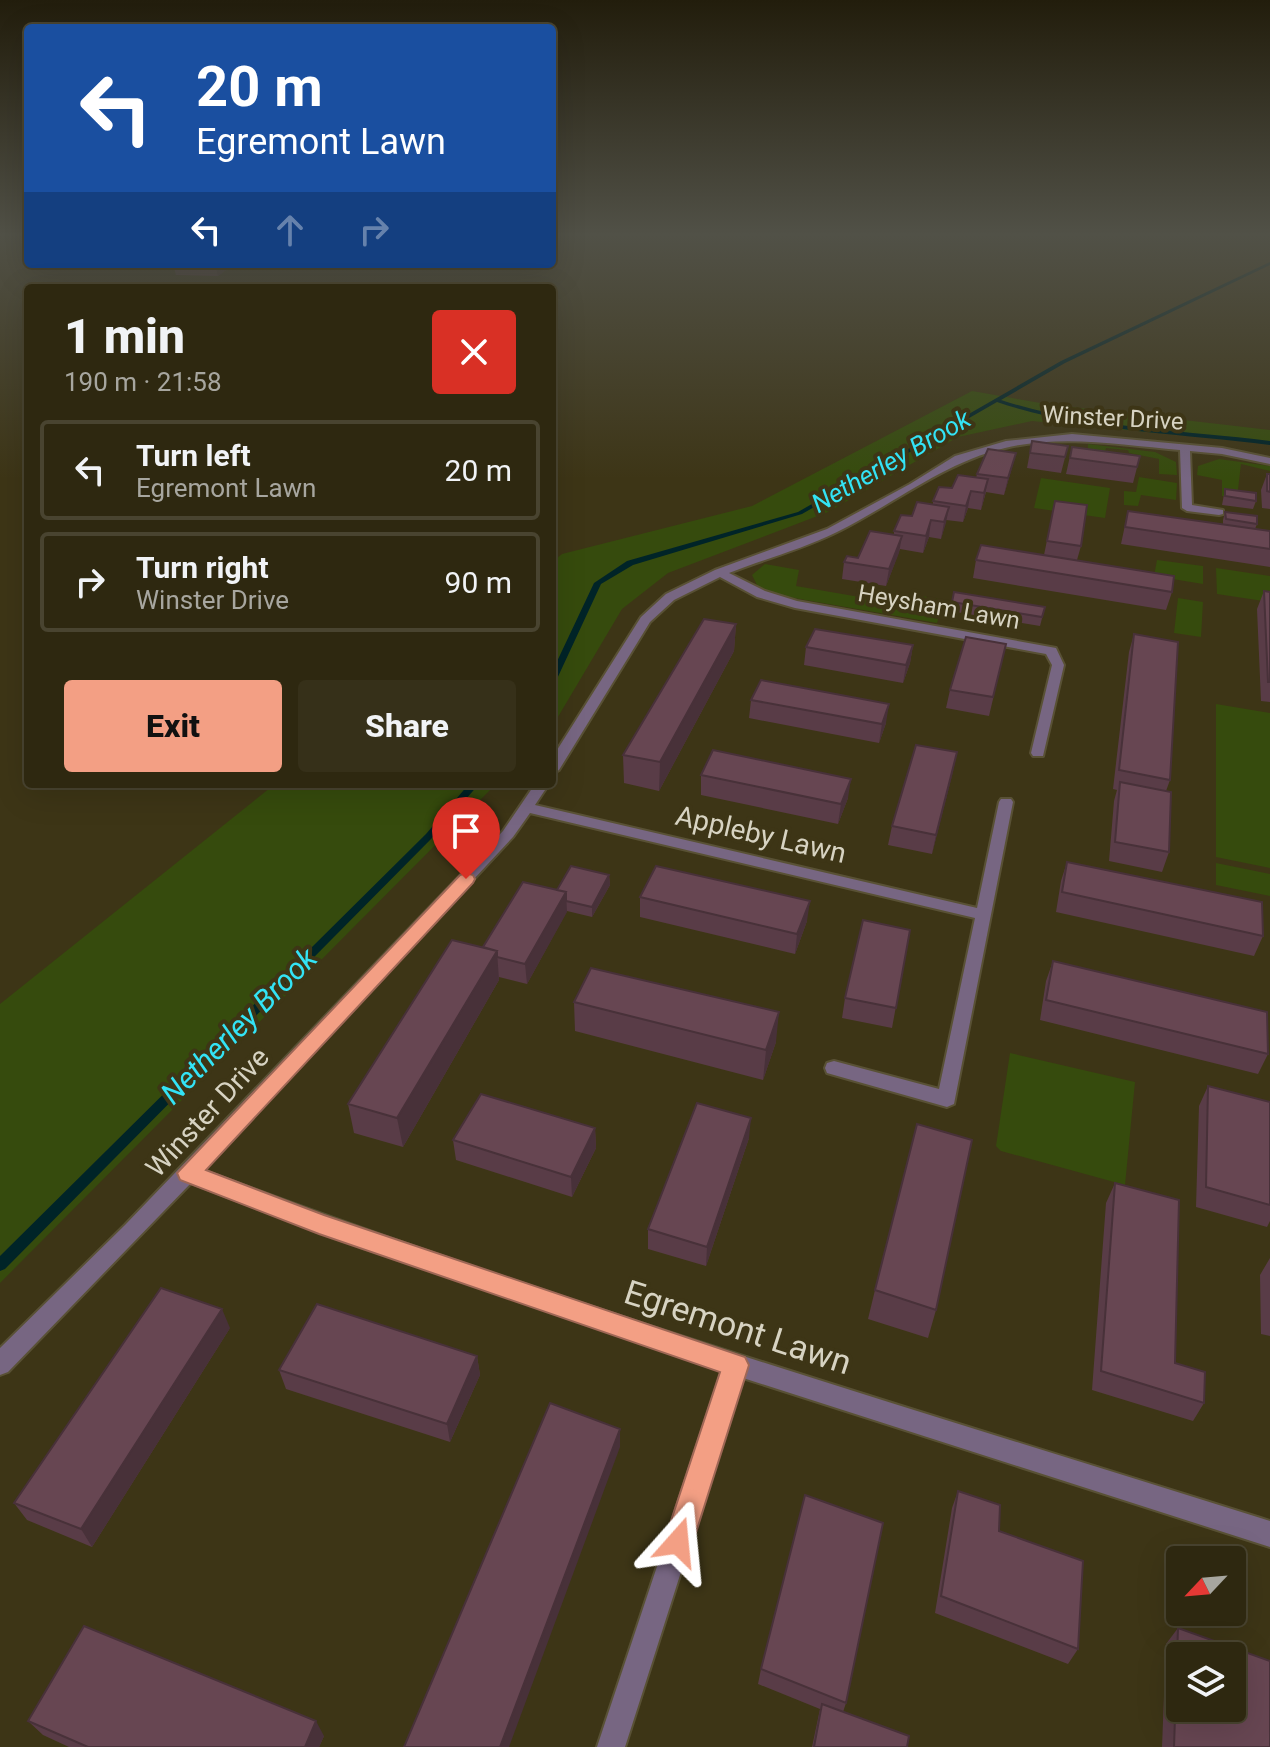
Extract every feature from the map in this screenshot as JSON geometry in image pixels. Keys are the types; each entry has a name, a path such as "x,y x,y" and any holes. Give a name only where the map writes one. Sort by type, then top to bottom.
{"street":[{"name":"Winster Drive","path":"556,764 645,620 670,597 719,572 831,531 868,513 959,458 1006,444 1072,437 1185,447 1270,461"},
{"path":"1185,447 1187,508 1219,512"},
{"name":"Heysham Lawn","path":"719,572 761,594 795,604 1051,651 1058,665 1038,753"},
{"name":"Winster Drive","path":"0,1364 188,1173 508,834 539,788"},
{"path":"834,1068 947,1099 1006,802"},
{"name":"Appleby Lawn","path":"526,808 984,915"},
{"name":"Egremont Lawn","path":"188,1173 319,1223 736,1365 1270,1534"},
{"path":"611,1747 736,1365"}],"green space":[{"path":"972,391 1046,404 1270,430 1270,441 1263,443 1032,421 958,437 828,512 668,573 622,609 556,720 556,559 562,554 752,506"},
{"path":"1088,444 1155,452 1176,462 1177,475 1159,474 1159,459 1129,453 1128,450 1106,448 1105,453 1088,450"},
{"path":"1219,459 1270,466 1270,471 1241,464 1237,498 1222,496 1222,480 1197,475 1198,466"},
{"path":"1139,477 1177,483 1176,500 1141,495 1138,506 1124,505 1124,491 1136,492"},
{"path":"1041,478 1110,488 1105,518 1034,508"},
{"path":"1157,560 1203,566 1203,584 1154,576"},
{"path":"765,564 799,570 796,586 877,600 883,589 944,600 937,623 771,594 759,589 752,575"},
{"path":"1216,568 1270,576 1270,602 1217,594"},
{"path":"1178,598 1203,602 1201,637 1174,633"},
{"path":"1216,704 1270,713 1270,868 1216,857"},
{"path":"270,788 492,788 0,1283 0,1004"},
{"path":"1216,863 1270,874 1270,896 1216,885"},
{"path":"1010,1053 1135,1082 1125,1185 1001,1151 996,1146"}],"building":[{"path":"1032,441 1068,446 1065,457 1030,453"},
{"path":"1072,447 1140,456 1137,467 1070,458"},
{"path":"988,449 1016,453 1008,478 977,474"},
{"path":"1267,474 1270,474 1270,492 1267,491"},
{"path":"958,475 988,479 984,493 971,491 966,506 933,501 939,487 952,488"},
{"path":"1225,489 1256,493 1256,501 1225,496"},
{"path":"1055,501 1087,505 1081,546 1047,541"},
{"path":"917,502 949,507 944,522 931,520 926,536 894,531 901,515 912,516"},
{"path":"1128,511 1270,531 1270,549 1125,527"},
{"path":"1225,512 1257,516 1257,524 1226,519"},
{"path":"870,531 902,536 889,569 844,562 847,556 858,558"},
{"path":"981,545 1174,576 1172,592 976,560"},
{"path":"1264,591 1270,592 1270,682 1268,682"},
{"path":"954,592 1045,607 1042,617 952,602"},
{"path":"704,619 736,624 660,762 623,755"},
{"path":"815,629 913,645 906,665 806,647"},
{"path":"1134,634 1178,642 1170,780 1119,770"},
{"path":"966,637 1006,644 993,697 950,690"},
{"path":"761,680 889,704 882,724 751,700"},
{"path":"916,745 957,752 936,835 892,826"},
{"path":"713,750 851,779 841,804 701,775"},
{"path":"1120,782 1171,792 1169,852 1115,842"},
{"path":"1067,862 1262,902 1263,936 1062,892"},
{"path":"571,866 609,875 592,907 566,901 566,892 557,890"},
{"path":"656,866 810,901 797,934 640,897"},
{"path":"523,882 566,892 525,964 497,957 497,951 483,947"},
{"path":"863,920 910,930 896,1008 845,998"},
{"path":"452,940 497,951 397,1118 348,1104"},
{"path":"1053,961 1267,1012 1268,1054 1046,1000"},
{"path":"591,968 779,1012 766,1050 574,1002"},
{"path":"1208,1086 1270,1102 1270,1205 1206,1187"},
{"path":"481,1094 595,1128 571,1177 453,1140"},
{"path":"697,1103 751,1118 707,1247 648,1229"},
{"path":"917,1124 972,1140 936,1310 875,1290"},
{"path":"1115,1183 1179,1200 1175,1363 1205,1372 1204,1403 1101,1371"},
{"path":"161,1288 222,1309 81,1529 14,1503"},
{"path":"317,1304 477,1356 447,1424 279,1370"},
{"path":"550,1403 620,1429 500,1747 404,1747"},
{"path":"958,1491 1000,1505 999,1531 1083,1561 1078,1649 941,1596"},
{"path":"805,1495 883,1523 846,1703 761,1669"},
{"path":"84,1626 316,1721 305,1747 88,1747 28,1721"},
{"path":"1178,1628 1217,1642 1178,1642"},
{"path":"1246,1652 1270,1661 1270,1747 1174,1747 1175,1722 1246,1722"},
{"path":"822,1704 909,1736 907,1747 814,1747"}],"waterway":[{"name":"Netherley Brook","path":"997,400 1063,362 1160,316"},
{"name":"Netherley Brook","path":"556,672 598,583 630,563 800,513 997,400"},
{"path":"997,400 1029,411 1096,425 1270,443"},
{"name":"Netherley Brook","path":"0,1265 429,836 471,788"}],"route":[{"path":"466,879 188,1173 223,1189 319,1223 736,1365 678,1542"}]}
